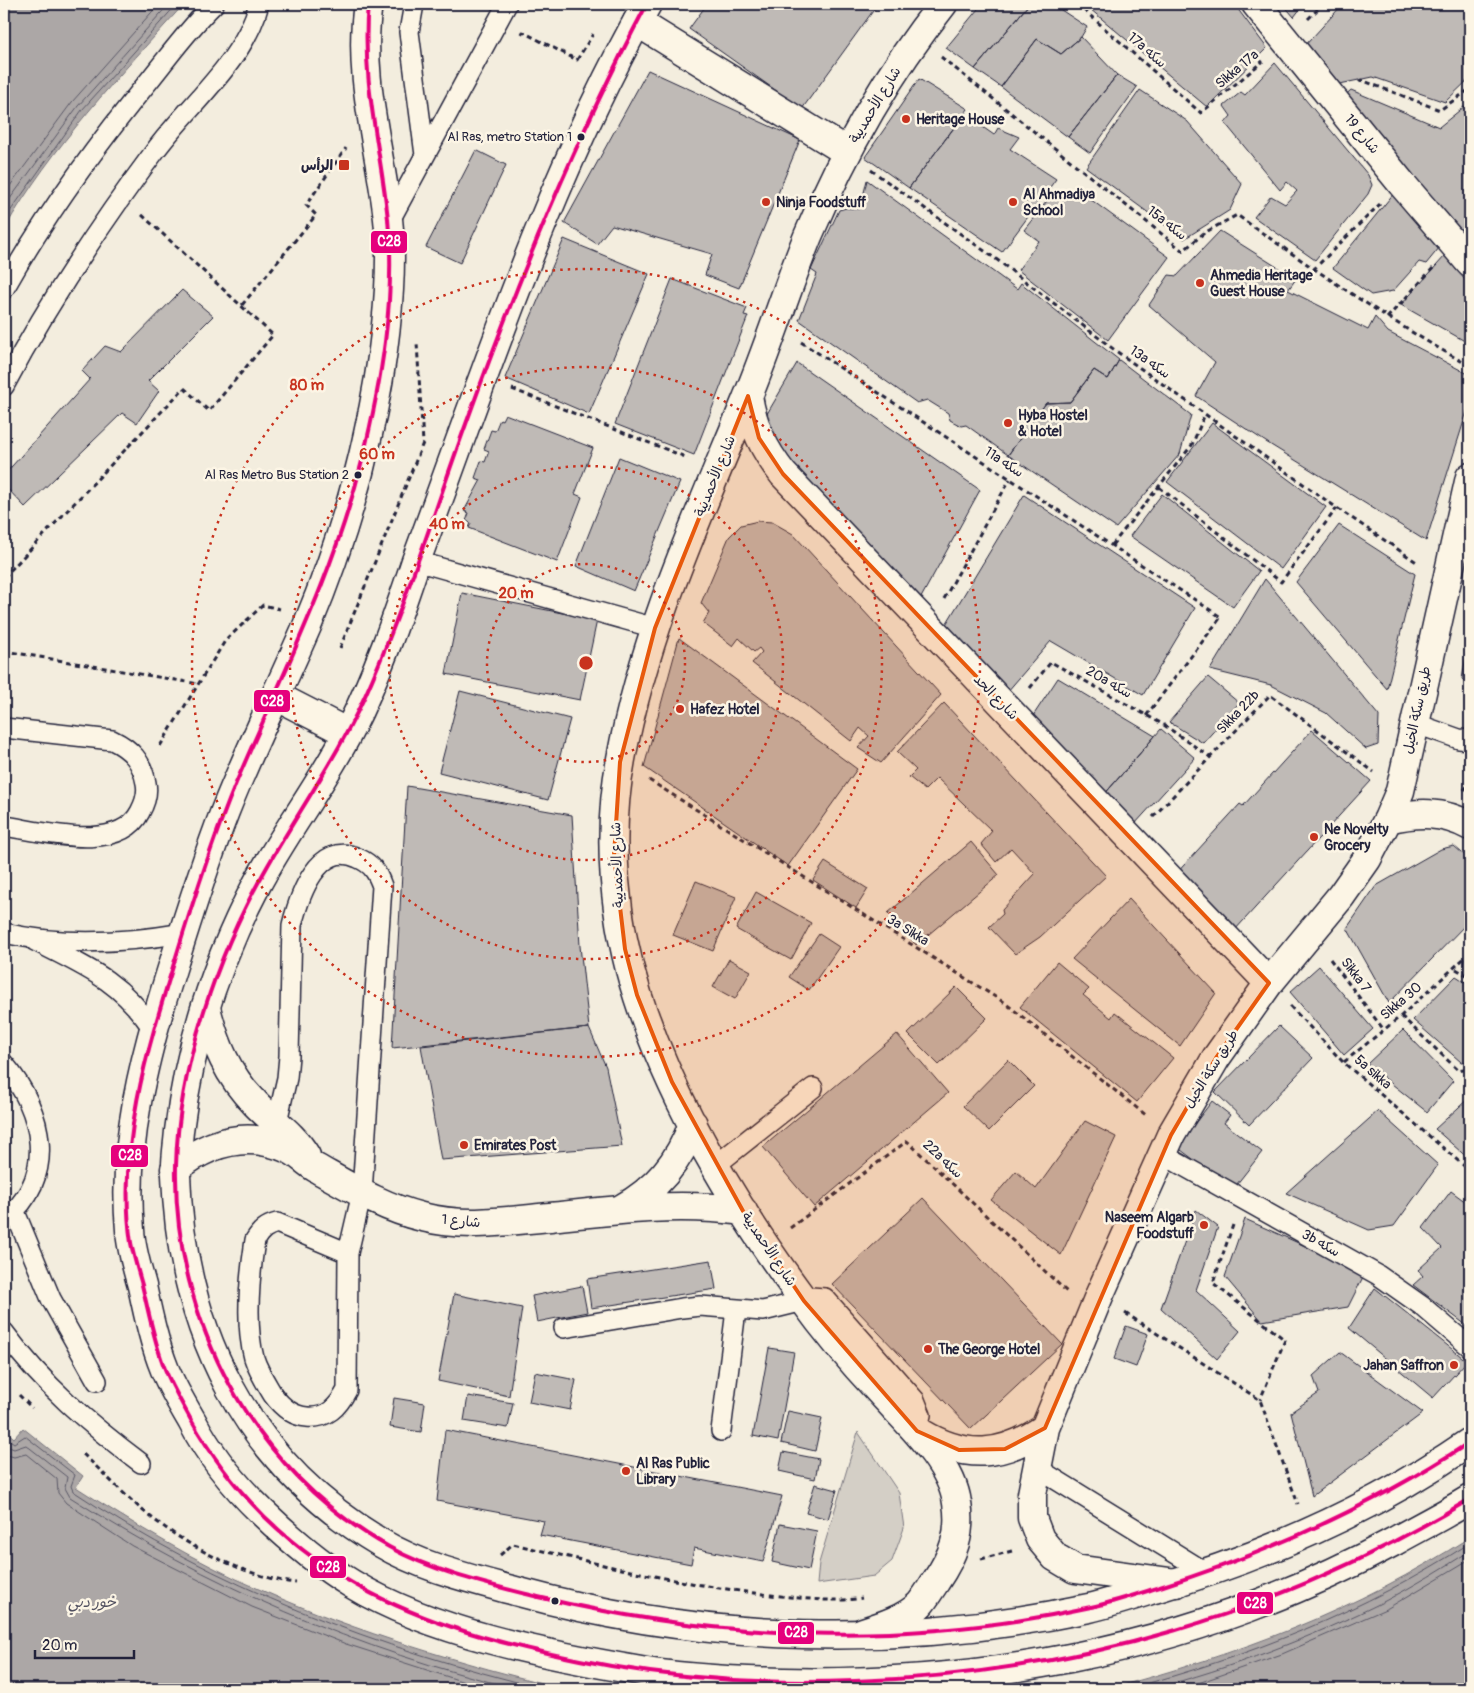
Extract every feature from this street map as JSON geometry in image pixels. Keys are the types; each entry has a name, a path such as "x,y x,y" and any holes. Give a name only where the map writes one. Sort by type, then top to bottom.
{"main road":[{"path":"368,4 366,23 367,68 372,120 388,222 390,262 383,346 370,429 348,511 310,618 226,811 183,933 153,1029 138,1094 128,1166 130,1237 156,1346 167,1374 200,1437 238,1487 295,1544 354,1585 418,1616 533,1651 651,1673 771,1684 883,1685 1012,1673 1130,1648 1245,1612 1355,1562 1470,1499"},
{"name":"شارع الأحمديية","path":"846,1636 884,1626 919,1606 950,1560 958,1538 957,1499 941,1462 917,1432 840,1347 765,1246 693,1124 653,1039 637,995 625,950 614,856 615,809 620,762 633,706 655,628 776,325 808,237 847,152 880,94 916,37 943,4"},
{"name":"شارع 19","path":"1256,4 1402,184 1462,254"},
{"path":"847,152 642,13 598,98 562,175 530,254 385,648 348,733 258,884 220,966 206,1008 186,1082 175,1169 180,1235 201,1328 224,1381 266,1445 320,1500 383,1544 454,1575 555,1602 647,1621 746,1632 846,1636 929,1633 1013,1623 1096,1606 1207,1573 1309,1533 1371,1503 1470,1442"},
{"name":"شارع الحد","path":"748,396 752,417 770,457 1269,983"},
{"name":"طريق سكة الخيل","path":"1177,1583 1075,1569 1055,1557 1040,1539 1032,1518 1032,1494 1045,1428 1095,1306 1167,1144 1216,1058 1269,983 1368,859 1388,819 1400,791 1446,581 1464,532 1470,477"},
{"path":"276,696 348,733"},
{"path":"1388,819 1414,813 1438,814 1460,820 1470,826"},
{"path":"206,1008 212,1035 223,1060 238,1084 303,1149 312,1166"},
{"name":"شارع 1","path":"620,1210 649,1192 662,1180 681,1153 693,1124"},
{"name":"شارع 1","path":"175,1169 195,1153 218,1143 243,1140 268,1142 292,1151 312,1166 362,1193 399,1210 456,1223 488,1224 678,1206 743,1211"},
{"path":"917,1432 937,1443 959,1450 982,1452 1004,1450 1026,1441 1045,1428"}],"lane":[{"path":"4,289 43,224 80,170 131,103 214,4"},
{"path":"4,386 42,316 84,250 175,125 233,58 247,33 259,4"},
{"path":"414,4 409,32 425,155"},
{"path":"388,222 508,4"},
{"path":"416,561 655,628"},
{"path":"1414,723 1459,739 1470,740"},
{"path":"4,728 112,740 126,746 137,757 144,771 147,786 145,801 139,815 129,826 115,835 100,838 85,837 4,826"},
{"path":"277,1122 287,1078 292,925 296,906 304,889 322,863 331,857 342,854 354,856 367,862 377,872 382,886 362,1193 348,1252 347,1390 340,1403 329,1413 315,1418 300,1417 287,1410 276,1399 263,1379 254,1357 250,1334 255,1240 260,1232 268,1226 277,1224 348,1252"},
{"path":"4,932 30,938 134,940 183,933"},
{"path":"30,938 107,979 140,1011 153,1029"},
{"path":"4,1064 26,1095 34,1117 40,1159 36,1179 28,1196 9,1216 51,1299 97,1381"},
{"path":"716,1165 813,1088"},
{"name":"3b سكه","path":"1167,1144 1242,1198 1378,1275 1422,1306 1470,1347"},
{"path":"564,1328 700,1306 763,1311 804,1301"},
{"path":"721,1431 736,1310"},
{"path":"4,1332 41,1377 72,1408 141,1463"},
{"path":"1037,1468 1207,1573"}],"path":[{"name":"17a سكه","path":"1077,4 1201,113"},
{"path":"518,40 523,32 577,60 596,30"},
{"name":"15a سكه","path":"916,37 1183,251 1204,233 1237,215 1313,270 1387,318 1470,366"},
{"name":"Sikka 17a","path":"1201,113 1287,41"},
{"path":"1334,99 1361,80 1440,110 1470,89"},
{"path":"242,305 316,215 306,205 362,125 372,120"},
{"name":"13a سكه","path":"847,152 1000,262 1116,351 1337,508 1446,581"},
{"path":"1313,270 1402,184"},
{"path":"4,577 184,388 209,411 273,335 122,196"},
{"path":"1387,318 1462,254"},
{"name":"11a سكه","path":"776,325 1221,617 1146,716"},
{"path":"484,378 717,470"},
{"path":"1112,545 1192,445 1205,414"},
{"path":"929,626 1010,479"},
{"path":"1159,487 1281,582 1337,508"},
{"path":"144,771 226,641 264,605 310,618 349,625"},
{"path":"4,651 199,684"},
{"name":"20a سكه","path":"1010,712 1051,662 1146,716 1210,757"},
{"name":"Sikka 22b","path":"1132,839 1270,695 1400,791"},
{"name":"3a Sikka","path":"620,762 1005,1003 1167,1144"},
{"name":"Sikka 7","path":"1310,934 1384,1030"},
{"name":"Sikka 30","path":"1344,1062 1401,1016 1470,953"},
{"path":"1455,968 1470,977"},
{"name":"5a sikka","path":"1269,983 1344,1062 1470,1170"},
{"path":"1401,1016 1458,1070 1470,1068"},
{"name":"22a سكه","path":"765,1246 907,1141 1095,1306"},
{"path":"1242,1198 1213,1283 1285,1340 1260,1400"},
{"path":"1095,1306 1260,1400 1309,1533"},
{"path":"15,1390 33,1410"},
{"path":"76,1448 162,1526 229,1564 259,1575 298,1583"},
{"path":"950,1560 973,1560 996,1556 1040,1539"},
{"path":"492,1553 501,1555 513,1544 696,1586 797,1598 850,1600 866,1597"}],"highlighted area":[{"path":"748,396 759,438 783,474 1269,983 1216,1058 1171,1135 1045,1428 1005,1449 959,1450 917,1431 804,1301 743,1211 672,1082 637,995 625,949 614,856 620,762 655,628"}],"shaded area":[{"path":"858,1432 899,1493 904,1528 892,1561 874,1576 817,1584 819,1563"}],"water":[{"path":"4,4 184,4 65,140 43,169 4,230"},
{"name":"خور دبي","path":"23,1428 83,1476 76,1487 166,1542 237,1579 298,1606 373,1634 488,1669 566,1689 4,1689 4,1429 14,1438"},
{"path":"1470,1537 1470,1689 1108,1689 1203,1661 1295,1628 1384,1587"}],"building":[{"path":"707,4 878,4 802,109 689,29"},
{"path":"982,4 1029,4 975,69 946,48"},
{"path":"1029,4 1052,4 1087,27 1081,37 1061,54 1037,39 1001,87 975,69"},
{"path":"1084,4 1234,4 1267,48 1207,107"},
{"path":"1283,4 1304,4 1294,17"},
{"path":"1343,4 1464,4 1470,10 1470,78 1445,102 1373,77 1335,85 1301,50"},
{"path":"1081,37 1117,75 1068,137 1001,87 1037,39 1061,54"},
{"path":"1275,63 1368,175 1372,185 1368,194 1315,260 1254,217 1271,196 1285,204 1297,191 1287,182 1280,190 1225,123 1231,116 1224,106 1241,92 1245,95"},
{"path":"648,70 800,140 739,288 705,275 712,254 612,225 597,244 564,223"},
{"path":"1117,75 1137,87 1090,153 1068,137"},
{"path":"919,79 968,109 909,188 865,157"},
{"path":"1140,90 1187,121 1242,184 1230,210 1184,239 1086,167"},
{"path":"1351,90 1439,127 1470,102 1470,222 1455,239 1341,99"},
{"path":"964,114 994,135 998,128 1019,137 1010,149 1056,179 1002,252 909,188"},
{"path":"476,150 506,165 460,263 426,247"},
{"path":"867,180 1017,289 1021,283 1119,360 1108,379 1094,370 1070,402 1046,403 1008,455 966,425 961,426 950,420 948,413 927,400 917,403 799,320 817,274 811,270 839,210 846,208 860,209"},
{"path":"1075,188 1169,257 1108,340 1018,270 1039,241 1024,230 1054,192 1066,199"},
{"path":"1394,193 1444,242 1426,264 1419,262 1393,291 1371,295 1333,268"},
{"path":"1220,231 1296,279 1288,290 1368,330 1375,317 1388,332 1470,375 1470,402 1426,541 1266,442 1196,396 1215,362 1149,305 1169,275 1177,276"},
{"path":"564,239 649,274 589,414 505,378"},
{"path":"1445,256 1470,286 1470,344 1401,305"},
{"path":"672,279 747,308 744,315 748,316 694,455 615,424"},
{"path":"182,290 213,316 148,381 159,391 137,423 122,413 25,507 4,485 4,475 90,379 82,371 105,346 121,352"},
{"path":"1119,360 1191,415 1180,454 1116,528 1008,455 1046,403 1070,402 1094,370 1108,379"},
{"path":"797,363 980,490 917,605 762,441 761,424"},
{"path":"505,414 593,448 575,494 582,497 557,562 469,528 471,523 466,521 469,513 464,511 481,480 475,478 481,461 485,462 489,451 484,449 491,430 495,431 500,419 502,420"},
{"path":"1212,423 1326,507 1281,569 1167,482"},
{"path":"619,457 680,482 634,591 576,566"},
{"path":"1162,494 1259,571 1233,607 1130,536"},
{"path":"1024,495 1195,608 1143,695 1051,641 1007,692 942,631"},
{"path":"758,521 772,522 793,534 941,695 881,763 858,748 869,736 860,728 851,741 752,663 762,652 759,648 754,652 739,638 733,646 703,623 709,613 701,603 729,537 741,525"},
{"path":"1339,525 1415,574 1387,689 1296,582"},
{"path":"1265,579 1379,716 1378,745 1366,749 1326,713 1271,685 1210,670"},
{"path":"462,593 597,620 580,700 446,674"},
{"path":"679,638 857,769 788,866 644,767"},
{"path":"1470,639 1470,686 1462,679"},
{"path":"1208,677 1239,703 1203,743 1169,722"},
{"path":"1058,678 1155,736 1103,796 1029,722"},
{"path":"460,691 570,719 548,800 439,772"},
{"path":"944,703 1106,876 1040,937 1015,954 989,927 1003,914 1002,910 1035,874 1011,848 996,862 981,844 992,831 937,778 925,790 909,777 916,770 897,752"},
{"path":"1161,729 1195,758 1134,825 1103,796"},
{"path":"1312,730 1371,781 1234,931 1174,876 1240,804 1243,806"},
{"path":"407,786 572,815 580,946 589,1028 392,1048"},
{"path":"971,842 999,875 916,945 888,913"},
{"path":"1454,846 1470,860 1470,920 1389,1003 1347,928 1376,886 1441,849"},
{"path":"825,862 868,889 856,908 813,880"},
{"path":"696,881 736,897 713,951 673,935"},
{"path":"756,892 811,923 791,960 736,929"},
{"path":"1129,899 1216,993 1180,1046 1072,959"},
{"path":"819,934 839,947 809,990 789,977"},
{"path":"729,959 751,971 735,999 713,987"},
{"path":"1057,962 1089,989 1083,995 1111,1018 1115,1012 1173,1058 1137,1102 1020,1007"},
{"path":"1319,966 1373,1029 1344,1055 1290,992"},
{"path":"1456,976 1470,985 1470,1061 1461,1062 1413,1020"},
{"path":"956,987 987,1018 939,1065 908,1034"},
{"path":"1279,1026 1313,1058 1249,1125 1215,1092"},
{"path":"589,1028 606,1067 622,1146 441,1160 421,1046"},
{"path":"1403,1030 1453,1081 1427,1112 1367,1064"},
{"path":"897,1034 948,1093 814,1207 763,1147"},
{"path":"1008,1060 1034,1086 989,1131 963,1106"},
{"path":"1470,1097 1470,1160 1435,1129"},
{"path":"1212,1101 1230,1115 1224,1123 1262,1152 1233,1189 1177,1147"},
{"path":"1378,1111 1438,1165 1394,1226 1369,1230 1286,1193"},
{"path":"1085,1121 1116,1137 1061,1255 991,1200 1016,1171 1036,1189"},
{"path":"1451,1191 1470,1205 1470,1328 1413,1285 1423,1276 1418,1270 1442,1248 1423,1228"},
{"path":"923,1198 1062,1344 971,1429 832,1284"},
{"path":"1196,1210 1218,1227 1196,1290 1240,1331 1217,1359 1161,1308"},
{"path":"1245,1219 1365,1273 1348,1307 1262,1321 1225,1277"},
{"path":"711,1260 716,1289 591,1308 587,1279"},
{"path":"582,1286 587,1312 537,1322 532,1296"},
{"path":"1375,1288 1467,1361 1433,1398 1349,1328"},
{"path":"454,1294 522,1308 509,1396 438,1381"},
{"path":"1126,1326 1148,1334 1136,1367 1114,1359"},
{"path":"769,1348 794,1352 778,1441 753,1436"},
{"path":"1340,1352 1423,1413 1312,1496 1291,1412 1319,1393 1313,1376"},
{"path":"535,1372 576,1380 570,1410 529,1402"},
{"path":"468,1396 513,1403 508,1428 464,1421"},
{"path":"394,1398 425,1403 421,1432 390,1427"},
{"path":"788,1411 822,1418 815,1451 781,1443"},
{"path":"445,1430 782,1496 763,1562 694,1548 691,1564 540,1535 544,1521 437,1501"},
{"path":"783,1452 819,1459 815,1479 779,1471"},
{"path":"815,1484 837,1490 828,1519 806,1513"},
{"path":"780,1524 817,1531 809,1570 772,1562"}],"ferry route":[{"path":"1451,1689 1470,1677"}],"transit line":[{"name":"C28","path":"368,4 367,59 369,85 385,192 390,249 390,280 385,341 375,402 362,461 337,545 322,585 236,783 203,871 154,1029 137,1100 131,1135 128,1171 131,1243 161,1359 177,1395 191,1420 229,1477 272,1524 319,1562 370,1593 426,1618 484,1637 546,1653 611,1666 702,1678 794,1682 855,1681 938,1676 1018,1666 1097,1651 1174,1630 1250,1605 1325,1575 1398,1540 1470,1499"},
{"name":"C28","path":"647,4 596,106 527,263 466,424 398,617 372,680 349,729 249,900 232,935 204,1011 184,1090 178,1128 176,1166 179,1224 189,1280 206,1334 230,1386 261,1434 298,1477 341,1515 389,1547 424,1564 538,1597 606,1611 744,1630 814,1634 953,1629 1022,1620 1117,1600 1242,1559 1281,1543 1359,1507 1470,1442"}],"place":[{"name":"Heritage House","path":"906,119"},
{"name":"Al Ras, metro Station 1","path":"581,137"},
{"name":"الرأس","path":"344,165"},
{"name":"Ninja Foodstuff","path":"766,202"},
{"name":"Al Ahmadiya School","path":"1013,202"},
{"name":"Ahmedia Heritage Guest House","path":"1200,283"},
{"name":"Hyba Hostel & Hotel","path":"1008,423"},
{"name":"Al Ras Metro Bus Station 2","path":"358,475"},
{"name":"Hafez Hotel","path":"680,709"},
{"name":"Ne Novelty Grocery","path":"1314,837"},
{"name":"Emirates Post","path":"464,1145"},
{"name":"Naseem Algarb Foodstuff","path":"1204,1225"},
{"name":"The George Hotel","path":"928,1349"},
{"name":"Jahan Saffron","path":"1454,1365"},
{"name":"Al Ras Public Library","path":"626,1471"}]}
